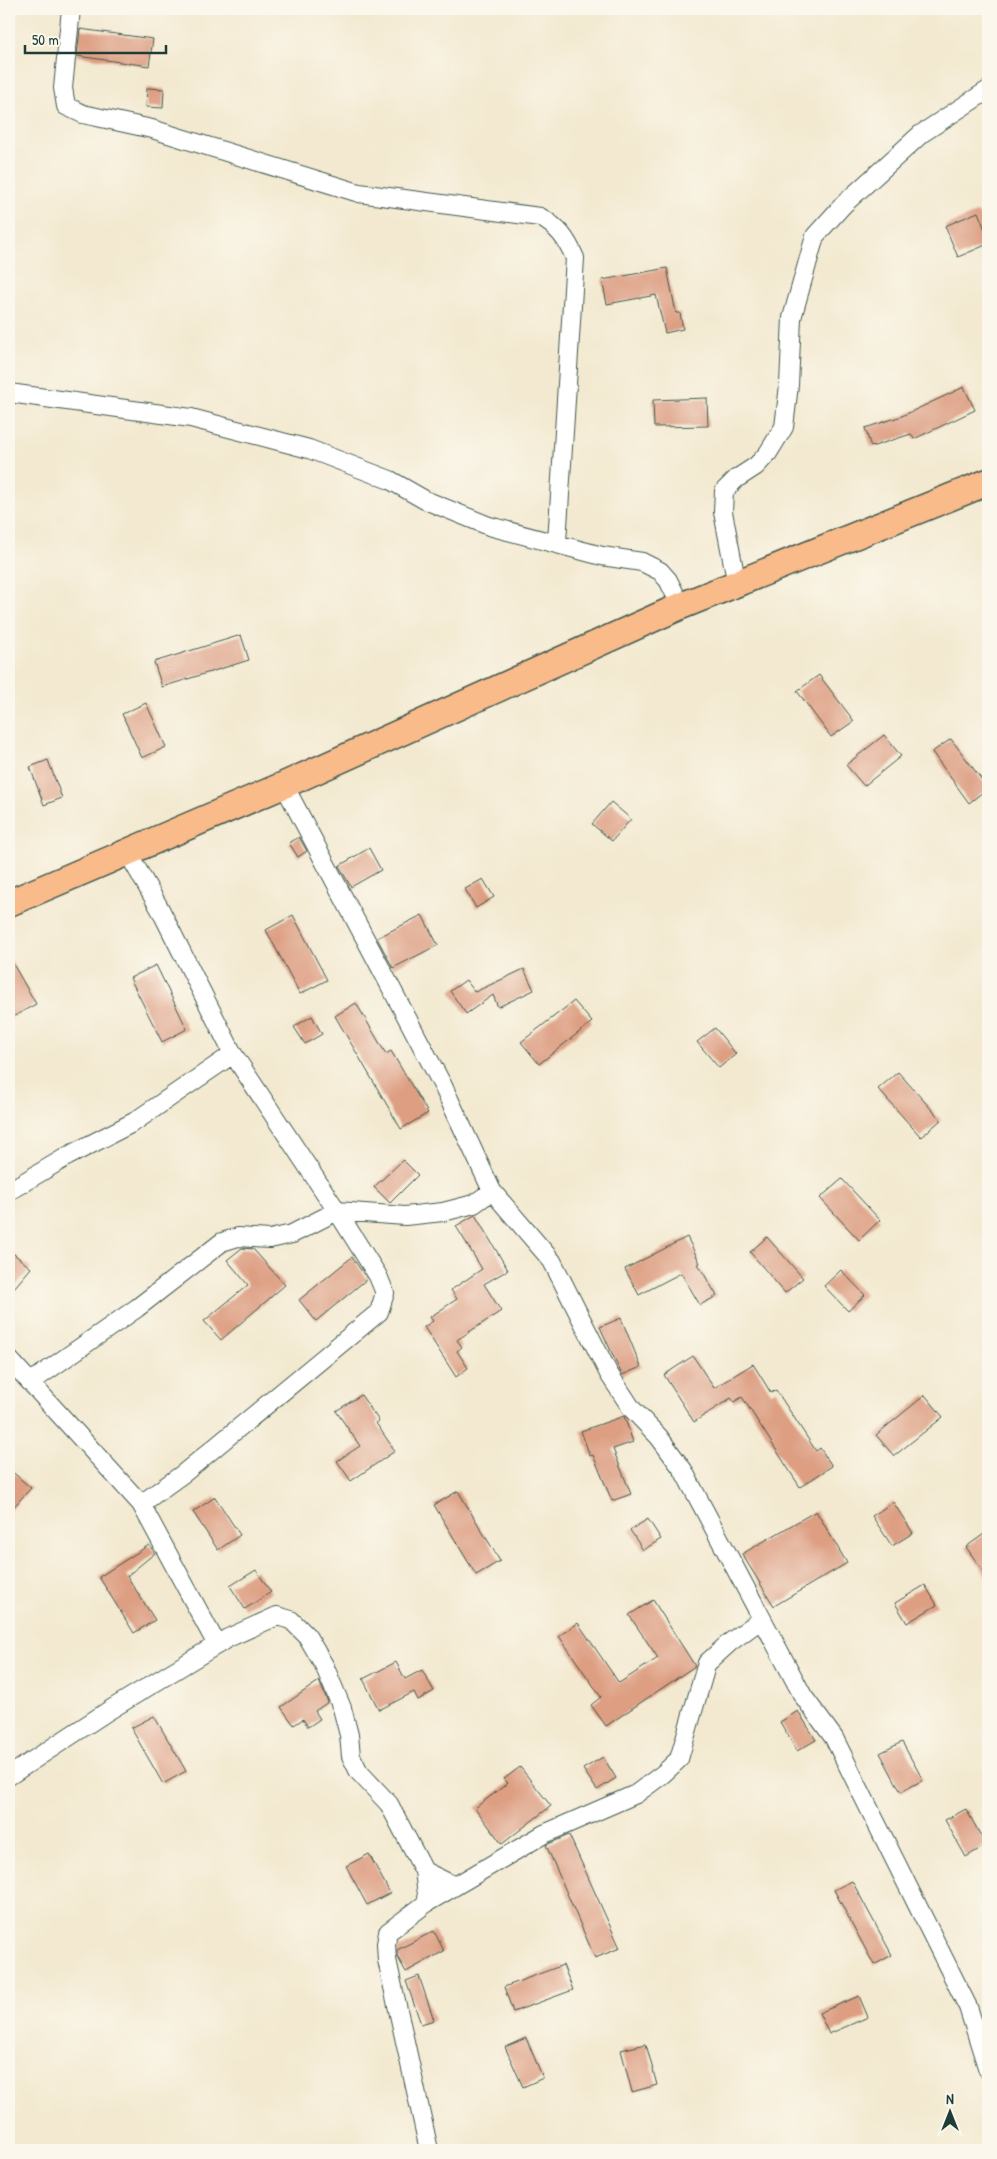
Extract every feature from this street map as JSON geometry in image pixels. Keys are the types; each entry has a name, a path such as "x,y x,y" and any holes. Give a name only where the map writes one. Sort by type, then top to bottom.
{"main road":[{"path":"9,903 284,785 681,606 987,485"}],"street":[{"path":"71,9 63,88 66,106 83,114 152,129 359,193 540,217 555,225 568,240 575,258 557,542"},
{"path":"737,585 723,512 724,491 762,460 784,428 789,385 792,318 815,236 844,204 921,134 988,90"},
{"path":"9,393 192,418 300,447 390,480 425,500 489,526 557,542 602,556 642,562 660,571 668,580 681,606"},
{"path":"284,785 444,1086 492,1191 552,1261 609,1374 632,1409 659,1437 683,1470 803,1696 838,1746 968,2007 988,2070"},
{"path":"128,853 160,909 233,1054 337,1211 378,1276 385,1293 379,1312 184,1474 141,1504"},
{"path":"9,1191 68,1156 134,1122 233,1054"},
{"path":"31,1382 138,1308 222,1242 238,1237 270,1239 292,1234 337,1211 405,1216 444,1212 474,1204 492,1191"},
{"path":"9,1358 141,1504 217,1645"},
{"path":"9,1776 108,1711 217,1645 277,1616 291,1620 307,1636 324,1665 342,1708 350,1735 351,1756 358,1772 389,1804 424,1871 428,1902"},
{"path":"429,2150 387,1960 386,1944 388,1932 428,1902 544,1834 636,1794 663,1774 679,1759 707,1663 729,1643 762,1619"},
{"path":"424,1871 455,1886"}],"building":[{"path":"80,29 153,39 149,66 77,56"},
{"path":"147,88 164,89 163,108 146,107"},
{"path":"978,212 988,237 988,244 958,257 945,226"},
{"path":"667,268 676,313 680,313 683,329 665,333 656,295 607,304 602,280"},
{"path":"964,387 975,410 914,439 911,434 871,447 865,428 902,416"},
{"path":"707,398 708,426 654,427 653,400"},
{"path":"241,635 249,660 162,687 154,662"},
{"path":"819,675 854,721 831,737 797,691"},
{"path":"146,703 166,747 142,758 122,714"},
{"path":"884,735 901,756 864,786 846,765"},
{"path":"951,739 988,788 969,803 932,752"},
{"path":"48,760 62,798 44,805 30,767"},
{"path":"611,802 631,819 612,841 592,824"},
{"path":"299,837 307,851 298,857 289,843"},
{"path":"369,848 381,870 351,887 339,866"},
{"path":"483,879 494,897 476,908 465,889"},
{"path":"293,915 327,980 300,994 266,930"},
{"path":"422,915 438,945 393,968 377,938"},
{"path":"9,957 36,1004 9,1019"},
{"path":"156,965 187,1029 162,1042 130,978"},
{"path":"524,969 534,990 498,1007 493,995 466,1014 450,991 466,980 475,992"},
{"path":"574,1001 592,1022 539,1064 521,1042"},
{"path":"356,1003 386,1054 391,1051 428,1113 401,1129 335,1016"},
{"path":"312,1016 322,1034 305,1044 294,1027"},
{"path":"715,1028 736,1054 719,1068 697,1042"},
{"path":"898,1072 941,1120 921,1137 878,1089"},
{"path":"403,1160 418,1175 390,1203 374,1187"},
{"path":"842,1179 880,1220 859,1240 820,1198"},
{"path":"475,1215 508,1270 484,1284 501,1311 457,1340 462,1347 457,1351 468,1368 456,1377 424,1327 433,1321 430,1317 457,1299 451,1290 482,1269 456,1226"},
{"path":"687,1237 700,1263 698,1264 717,1296 700,1305 681,1273 639,1295 625,1269"},
{"path":"767,1237 803,1278 785,1293 750,1252"},
{"path":"242,1248 253,1249 285,1285 221,1340 204,1321 248,1285 227,1260"},
{"path":"9,1250 31,1268 9,1294"},
{"path":"352,1257 367,1279 316,1321 299,1300"},
{"path":"841,1270 865,1295 848,1311 824,1286"},
{"path":"621,1318 641,1367 622,1375 600,1327"},
{"path":"693,1356 714,1388 753,1364 771,1393 776,1390 816,1451 820,1448 832,1466 800,1487 742,1397 734,1402 731,1398 694,1422 664,1375"},
{"path":"361,1395 379,1421 376,1423 395,1451 351,1481 337,1461 360,1446 336,1411"},
{"path":"925,1395 943,1417 894,1456 876,1435"},
{"path":"624,1416 633,1442 613,1449 631,1494 612,1501 593,1455 590,1456 581,1431"},
{"path":"9,1469 31,1488 9,1512"},
{"path":"458,1491 500,1561 476,1575 434,1505"},
{"path":"215,1497 240,1535 218,1550 193,1512"},
{"path":"893,1502 913,1533 892,1546 872,1516"},
{"path":"816,1511 847,1563 774,1606 742,1554"},
{"path":"648,1519 661,1539 643,1550 630,1530"},
{"path":"988,1531 988,1578 966,1547"},
{"path":"149,1545 155,1553 127,1576 155,1620 134,1633 99,1577"},
{"path":"256,1570 271,1592 245,1609 230,1586"},
{"path":"925,1585 937,1605 907,1623 895,1603"},
{"path":"653,1600 695,1666 606,1726 591,1705 601,1697 559,1636 578,1623 619,1683 658,1658 629,1615"},
{"path":"396,1662 405,1679 422,1670 434,1691 418,1700 414,1692 379,1710 363,1679"},
{"path":"319,1681 328,1702 315,1711 320,1719 308,1727 303,1719 294,1725 281,1707"},
{"path":"798,1711 816,1740 797,1751 780,1722"},
{"path":"154,1716 186,1771 163,1784 131,1728"},
{"path":"902,1742 923,1780 901,1792 880,1753"},
{"path":"603,1757 616,1778 597,1790 583,1769"},
{"path":"520,1767 551,1806 502,1844 475,1808 508,1783 504,1779"},
{"path":"966,1809 986,1845 966,1857 945,1820"},
{"path":"569,1835 620,1948 595,1958 546,1845"},
{"path":"369,1854 390,1893 367,1905 346,1866"},
{"path":"852,1881 892,1955 874,1965 834,1890"},
{"path":"434,1931 444,1951 406,1972 397,1956 397,1950"},
{"path":"563,1965 573,1990 513,2012 504,1987"},
{"path":"419,1976 434,2020 421,2024 406,1981"},
{"path":"859,1996 868,2017 829,2034 819,2013"},
{"path":"526,2038 543,2078 523,2087 505,2047"},
{"path":"646,2044 657,2085 632,2092 621,2050"}]}
